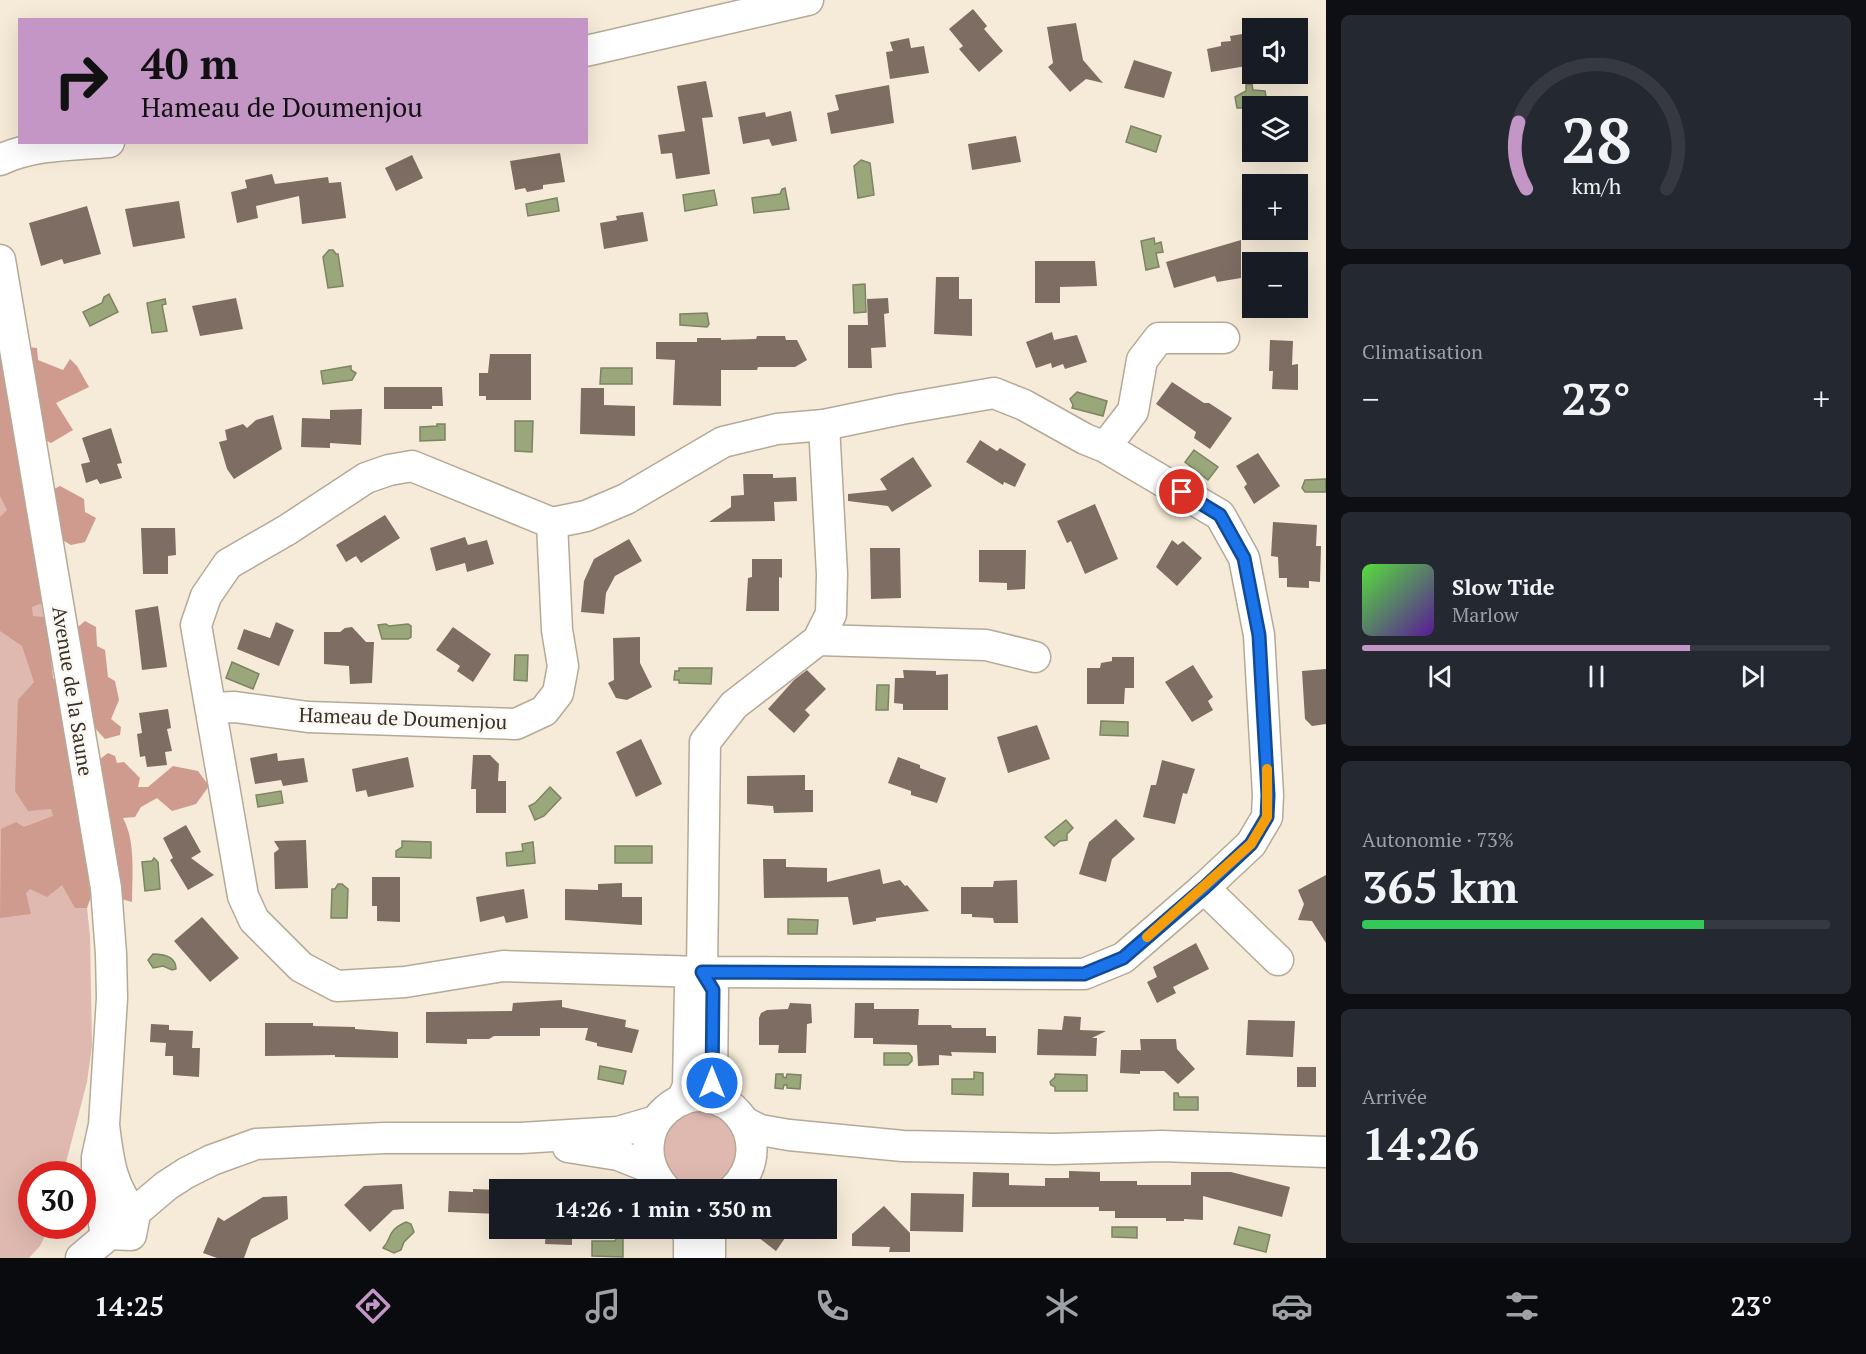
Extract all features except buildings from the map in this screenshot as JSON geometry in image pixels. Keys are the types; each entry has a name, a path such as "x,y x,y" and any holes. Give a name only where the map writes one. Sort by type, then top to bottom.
{"street":[{"path":"588,51 703,22 808,0"},
{"path":"0,136 18,140"},
{"path":"0,160 22,152 31,144"},
{"name":"Avenue de la Saune","path":"0,260 106,888 112,998 104,1125 109,1163 117,1190 120,1235"},
{"path":"1105,447 1133,411 1142,360 1159,338 1224,338"},
{"path":"994,393 1024,405 1085,439 1105,447 1220,515 1244,558 1259,635 1268,795 1267,817 1251,844 1204,888 1123,958 1084,974 702,972 503,966 405,982 337,986 301,967 254,920 243,896 196,625 206,596 228,564 287,530 366,478 389,470 412,466 552,523 586,516 626,499 723,442 777,429 824,425 994,393"},
{"path":"722,1102 712,1083 713,990 702,972 705,742 734,705 818,640 831,614 832,584 824,425"},
{"name":"Hameau de Doumenjou","path":"211,708 235,707 308,717 516,724 544,711 558,693 563,666 557,630 552,523"},
{"path":"818,640 986,645 1035,657"},
{"path":"1204,888 1278,960"},
{"path":"682,1100 688,1086 690,988 702,972"},
{"path":"659,1179 648,1156 648,1143 656,1121 672,1105 682,1100 702,1097 722,1102 739,1114 746,1123 752,1144 741,1178"},
{"path":"81,1258 120,1235 209,1175 232,1163 284,1144 384,1138 521,1138 618,1132 656,1121"},
{"path":"746,1123 769,1132 915,1146 1054,1149 1162,1146 1326,1152"},
{"path":"521,1138 618,1155 637,1161 659,1179"},
{"path":"741,1178 765,1157 864,1142"},
{"path":"689,1239 689,1258"},
{"path":"710,1239 710,1258"}],"shaded area":[{"path":"1252,84 1253,90 1265,91 1266,96 1242,96 1242,108 1237,108 1235,97 1246,91 1246,85"},
{"path":"1131,126 1161,136 1156,152 1126,142"},
{"path":"861,160 870,163 874,195 858,198 854,166"},
{"path":"785,188 789,209 754,213 752,198 780,194"},
{"path":"714,190 717,205 685,211 683,195"},
{"path":"557,198 559,211 528,216 526,204"},
{"path":"1154,238 1155,244 1161,242 1163,252 1156,253 1159,267 1146,270 1141,241"},
{"path":"329,250 338,254 343,286 328,288 323,257"},
{"path":"865,284 866,312 854,313 853,285"},
{"path":"109,294 118,312 90,326 83,312 102,303 104,297"},
{"path":"165,299 166,304 162,305 167,331 152,333 147,303"},
{"path":"707,313 709,324 707,327 680,325 680,314"},
{"path":"0,321 7,345 37,348 38,360 63,370 70,359 77,366 89,387 56,403 73,430 51,443 36,435 48,492 60,486 84,499 85,512 96,518 85,542 71,545 59,538 46,570 42,603 32,607 33,616 44,617 59,628 58,649 51,660 53,679 77,670 82,647 75,642 72,632 85,621 96,627 97,646 105,650 108,677 115,681 119,700 111,719 121,727 120,735 105,739 94,727 96,762 108,753 115,756 117,763 124,762 140,778 138,787 148,787 173,766 198,771 209,786 196,804 172,811 157,798 141,807 135,817 123,818 132,848 132,902 93,891 87,908 75,908 62,885 47,897 30,889 26,893 31,914 0,918 1,829 16,822 24,827 53,816 51,809 28,811 15,791 18,700 34,682 22,646 0,631 0,517 7,510 0,496"},
{"path":"0,327 85,888 90,936 92,1046 87,1082 66,1161 18,1161 18,1239 44,1239 29,1258 0,1258"},
{"path":"351,366 351,370 356,373 352,380 323,384 321,371"},
{"path":"601,368 632,368 632,384 600,384"},
{"path":"1077,392 1107,401 1103,416 1072,408 1070,399"},
{"path":"515,421 533,421 532,452 515,451"},
{"path":"437,424 445,424 445,440 420,441 420,427 437,426"},
{"path":"1194,450 1218,467 1208,480 1185,462"},
{"path":"1326,479 1326,492 1305,492 1302,488 1305,480"},
{"path":"408,624 411,626 411,637 382,639 378,625 389,626"},
{"path":"515,655 528,655 527,681 514,680"},
{"path":"232,662 259,674 253,689 226,678"},
{"path":"679,668 712,668 711,684 679,683 679,680 674,680 675,671 679,671"},
{"path":"877,685 889,685 888,710 876,710"},
{"path":"1101,721 1128,722 1128,736 1100,735"},
{"path":"550,787 561,798 544,816 535,820 529,806 535,803"},
{"path":"281,791 283,803 258,807 256,795"},
{"path":"1066,820 1073,828 1067,834 1067,840 1060,841 1054,846 1045,837"},
{"path":"402,841 431,842 431,858 396,857 396,851 402,847"},
{"path":"533,842 535,863 507,866 506,853 523,851 522,844"},
{"path":"615,846 652,846 652,863 615,863"},
{"path":"154,858 158,862 160,889 145,891 142,862 152,861"},
{"path":"338,884 348,889 347,918 331,918 332,889 335,889"},
{"path":"788,919 818,920 817,934 788,934"},
{"path":"153,954 165,955 172,959 176,969 172,970 163,966 153,968 148,960"},
{"path":"884,1053 909,1053 912,1061 908,1065 884,1065"},
{"path":"600,1066 626,1071 623,1084 598,1079"},
{"path":"974,1072 983,1073 983,1095 952,1094 952,1079 974,1079"},
{"path":"776,1074 783,1074 786,1078 787,1074 801,1075 800,1089 787,1088 787,1085 784,1085 783,1089 775,1088"},
{"path":"1055,1074 1087,1075 1087,1091 1055,1091 1055,1087 1050,1082"},
{"path":"1174,1093 1178,1093 1179,1097 1198,1097 1198,1110 1174,1110"},
{"path":"700,1112 714,1115 727,1123 737,1143 735,1164 724,1179 676,1179 665,1164 662,1150 665,1136 673,1123 686,1115"},
{"path":"406,1222 411,1224 414,1232 404,1242 401,1250 394,1253 383,1248 393,1231"},
{"path":"1112,1227 1137,1227 1137,1238 1112,1237"},
{"path":"1239,1227 1270,1235 1266,1252 1234,1244"},
{"path":"623,1239 623,1257 592,1256 592,1241"}],"slow traffic":[{"path":"1147,937 1251,844 1267,817 1267,769"}],"route":[{"path":"712,1083 713,990 702,972 1084,974 1123,958 1251,844 1267,817 1268,795 1259,635 1244,558 1220,515 1182,492"}]}
